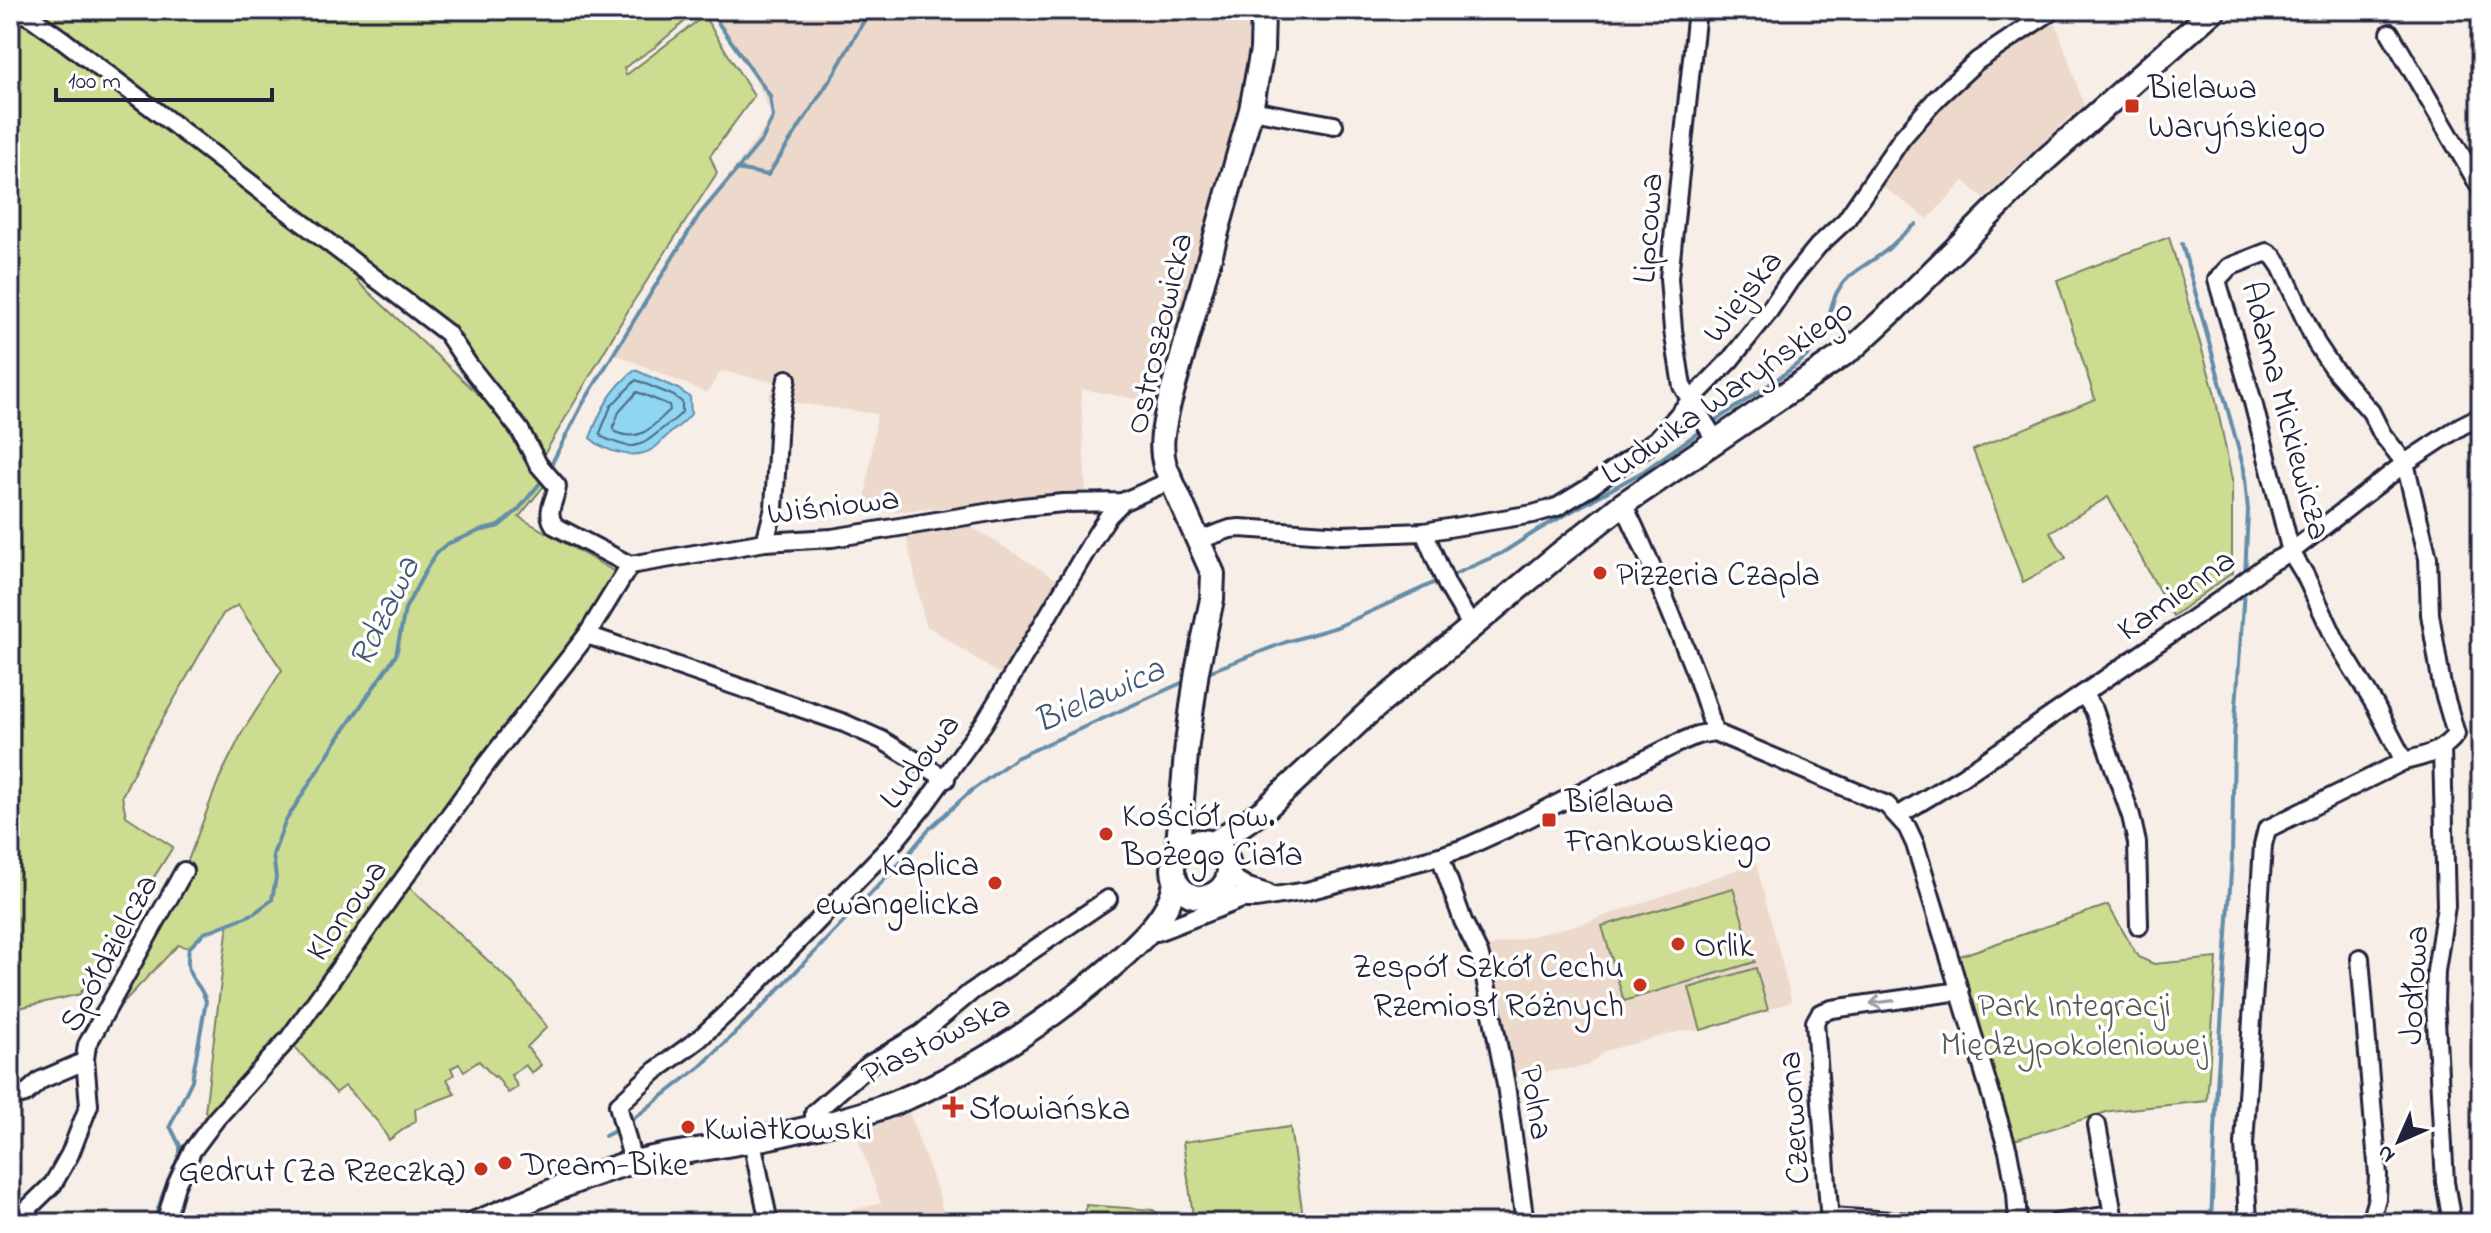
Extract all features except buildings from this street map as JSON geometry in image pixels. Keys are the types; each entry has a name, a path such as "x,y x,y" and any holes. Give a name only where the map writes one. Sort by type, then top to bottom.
{"main road":[{"name":"Ostroszowicka","path":"1177,855 1187,743 1213,574 1161,454 1162,439 1168,407 1251,110 1262,50 1263,10"},
{"name":"Ludwika Waryńskiego","path":"1209,843 1263,811 1367,714 1709,430 1819,373 1862,340 2045,160 2214,10"},
{"path":"1183,808 1189,822 1225,855 1218,882 1183,891 1173,870 1177,855 1190,844 1209,843"},
{"name":"Ludwika Waryńskiego","path":"1218,882 1263,811"},
{"name":"Piastowska","path":"1130,950 1167,906 1174,892 1175,878"},
{"name":"Piastowska","path":"475,1223 633,1162 752,1141 892,1104 977,1062 1047,1017 1218,882"}],"street":[{"path":"17,10 63,40 447,333 520,430 557,486 550,511 551,521 555,526 630,565"},
{"name":"Lipcowa","path":"1697,10 1669,278 1679,374 1690,401 1709,430"},
{"name":"Wiejska","path":"1199,540 1240,528 1342,535 1424,532 1533,514 1557,507 1590,487 1657,439 1739,348 1818,246 1846,220 1902,138 1937,98 1977,61 2053,10"},
{"path":"2390,33 2481,189"},
{"path":"1251,110 1334,125"},
{"name":"Adama Mickiewicza","path":"2404,761 2336,641 2291,552 2253,402 2217,280 2229,267 2267,252 2274,257 2324,355 2347,387 2371,412 2382,434 2405,463"},
{"path":"765,542 774,508 779,419 787,379"},
{"name":"Kamienna","path":"1899,815 1962,777 2268,564 2291,552 2405,463 2481,416"},
{"name":"Jodłowa","path":"2405,463 2428,558 2430,614 2442,686 2456,734 2442,749 2446,906 2436,971 2435,1003 2445,1182 2452,1223"},
{"name":"Wiśniowa","path":"630,565 765,542 832,538 1022,507 1122,502 1172,480"},
{"name":"Ludowa","path":"633,1162 618,1105 655,1071 699,1039 752,989 896,840 946,779 984,723 1097,533 1122,502"},
{"path":"1623,504 1680,635 1714,732"},
{"path":"1424,532 1444,578 1472,627"},
{"name":"Klonowa","path":"165,1223 176,1185 192,1151 216,1119 290,1037 477,777 587,635 630,565"},
{"path":"587,635 844,723 882,740 946,779"},
{"path":"2083,694 2094,710 2131,816 2137,843 2139,926"},
{"path":"1218,882 1242,899 1277,895 1345,882 1440,856 1543,811 1678,743 1714,732 1869,796 1899,815 1915,844 2008,1151 2018,1223"},
{"path":"2248,1223 2244,1145 2263,845 2267,829 2404,761 2442,749"},
{"name":"Polna","path":"1440,856 1483,968 1506,1085 1525,1223"},
{"name":"Spółdzielcza","path":"85,1061 87,1045 184,871"},
{"path":"1218,882 1277,895"},
{"path":"814,1127 814,1113 870,1064 922,1033 971,992 1108,899"},
{"name":"Piastowska","path":"1157,932 1242,899"},
{"path":"2360,958 2378,1175 2377,1198 2370,1223"},
{"name":"Czerwona","path":"1923,1223 1830,1220 1815,1022 1820,1013 1832,1009 1960,991"},
{"path":"10,1098 25,1094 41,1080 85,1061 89,1105 70,1154 53,1184 13,1223"},
{"path":"2057,1223 2114,1219 2097,1125"},
{"path":"752,1141 769,1223"}],"shaded area":[{"path":"709,10 1270,10 1180,364 1154,402 1081,389 1086,496 863,514 877,414 768,399 775,382 721,371 707,393 613,353 699,215 773,117 745,59"},
{"path":"2054,22 2085,108 2072,115 1984,199 1964,181 1928,219 1878,183 1913,129 1981,65"},
{"path":"965,523 1058,580 1002,676 926,625 923,613 906,536"},
{"name":"Zespół Szkół Cechu Rzemiosł Różnych","path":"1756,863 1792,1002 1700,1031 1685,1030 1605,1051 1587,1066 1510,1077 1486,947 1588,922"},
{"path":"907,1107 946,1223 843,1223 841,1213 881,1203 853,1125"}],"green space":[{"path":"10,10 691,10 692,15 655,47 624,68 626,75 704,16 754,96 710,156 717,173 633,302 542,458 456,344 367,272 357,281 495,410 527,463 544,479 543,487 519,517 617,573 518,710 341,967 216,1119 205,1112 228,924 204,933 189,948 178,945 94,1033 184,871 219,779 243,731 282,670 238,605 223,614 122,796 126,816 173,847 80,994 10,1010"},
{"path":"2169,237 2214,391 2232,480 2232,573 2173,616 2108,497 2050,532 2066,558 2023,582 1973,450 2095,399 2057,280"},
{"path":"407,885 513,984 547,1027 527,1047 541,1065 532,1073 525,1065 511,1075 518,1087 508,1093 496,1076 479,1061 464,1071 459,1064 451,1068 454,1075 447,1079 455,1094 415,1109 416,1120 389,1140 378,1122 345,1086 336,1093 294,1046"},
{"name":"Orlik","path":"1733,888 1755,962 1624,1001 1602,926"},
{"name":"Park Integracji Międzypokoleniowej","path":"2108,905 2138,957 2154,964 2217,958 2207,1101 2110,1111 2014,1140 1957,957"},
{"path":"1756,968 1768,1010 1701,1030 1689,988"},
{"path":"1290,1127 1304,1223 1194,1223 1183,1142"},
{"path":"1086,1205 1153,1210 1172,1223 1085,1223"}],"water":[{"path":"635,370 690,397 691,414 647,452 630,454 612,451 590,438 607,401"}],"waterway":[{"name":"Rdzawa","path":"549,469 582,405 699,215 762,140 773,117 770,96 709,10"},
{"name":"Rdzawa","path":"737,169 768,175 835,72 870,10"},
{"name":"Bielawica","path":"1712,423 1802,361 1821,340 1834,299 1844,282 1916,224"},
{"path":"2182,244 2244,469 2248,510 2245,577"},
{"name":"Bielawica","path":"1448,577 1502,553 1644,471 1702,430"},
{"name":"Rdzawa","path":"154,1223 180,1153 180,1146 170,1126 192,1080 206,1001 188,967 189,948 204,933 253,914 272,900 276,877 273,855 285,822 396,655 405,609 438,551 447,544 499,526 518,510 545,477"},
{"name":"Bielawica","path":"1203,674 1286,642 1337,627 1440,580"},
{"path":"2211,1223 2244,589"},
{"name":"Bielawica","path":"628,1123 701,1066 757,1012 930,828 971,791 1016,758 1188,680"},
{"name":"Bielawica","path":"605,1136 620,1128"}],"place":[{"name":"Bielawa Waryńskiego","path":"2132,106"},
{"name":"Pizzeria Czapla","path":"1600,573"},
{"name":"Bielawa Frankowskiego","path":"1549,820"},
{"name":"Kościół pw. Bożego Ciała","path":"1106,834"},
{"name":"Kaplica ewangelicka","path":"995,883"},
{"name":"Orlik","path":"1678,944"},
{"name":"Zespół Szkół Cechu Rzemiosł Różnych","path":"1640,985"},
{"name":"Słowiańska","path":"953,1107"},
{"name":"Kwiatkowski","path":"688,1127"},
{"name":"Dream-Bike","path":"505,1163"},
{"name":"Gedrut (Za Rzeczką)","path":"481,1169"}]}
